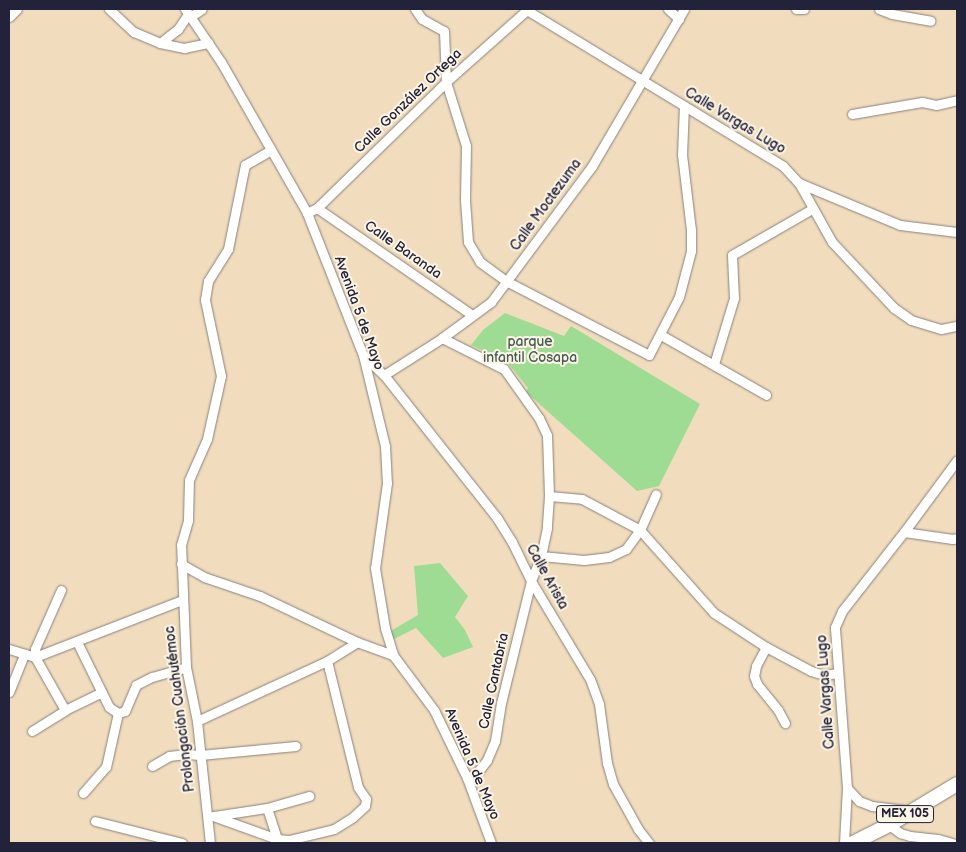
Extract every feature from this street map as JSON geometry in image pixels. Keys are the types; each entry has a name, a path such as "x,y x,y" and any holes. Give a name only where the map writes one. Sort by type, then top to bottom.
{"main road":[{"name":"MEX 105","path":"852,843 889,824 957,784"}],"street":[{"path":"9,17 17,9"},
{"path":"109,9 134,32 160,43 184,48 208,43"},
{"path":"160,43 178,29 187,13 202,9"},
{"path":"415,9 422,19 444,31 446,82 466,146 464,200 468,242 480,262 506,281 649,356 679,296 691,250 691,230 682,155 684,106"},
{"name":"Calle González Ortega","path":"307,213 317,208 446,82 527,9"},
{"name":"Calle Vargas Lugo","path":"527,9 642,82 783,166 800,183 812,209 832,242 894,308 911,320 941,329 957,326"},
{"path":"668,9 678,19"},
{"name":"Calle Moctezuma","path":"384,375 442,338 492,302 592,166 684,9"},
{"path":"796,9 804,9"},
{"path":"880,9 892,14 930,20"},
{"name":"Avenida 5 de Mayo","path":"187,13 221,62 307,213 363,355 385,446 387,483 375,568 385,628 393,655 434,710 467,778 491,843"},
{"path":"852,114 922,102 936,105 957,100"},
{"name":"Prolongación Cuahutémoc","path":"210,843 210,817 200,755 197,722 186,667 180,564 181,545 188,520 189,480 207,439 221,376 205,300 208,281 228,249 245,165 270,151"},
{"path":"800,183 900,225 957,232"},
{"name":"Calle Baranda","path":"317,208 472,315"},
{"path":"714,364 734,298 732,255 812,209"},
{"path":"661,335 766,395"},
{"name":"Calle Cantabria","path":"442,338 504,369 539,418 547,436 549,496 547,528 541,556 531,581 500,703 495,741 487,760 477,773 467,778"},
{"name":"Calle Arista","path":"363,355 384,375 497,518 531,581 590,679 599,704 607,763 613,784 638,829 649,843"},
{"name":"Calle Vargas Lugo","path":"844,843 847,788 836,627 842,611 957,460"},
{"path":"541,556 584,560 609,557 626,549 640,530 656,494"},
{"path":"549,496 582,499 640,530 714,613 766,647 811,671 824,675 838,673"},
{"path":"904,532 952,539 957,538"},
{"path":"180,564 204,578 260,596 357,642 393,655"},
{"path":"61,590 35,649 35,657 65,710"},
{"path":"9,649 35,657 182,600"},
{"path":"77,642 109,706 118,714"},
{"path":"197,722 327,661 357,642"},
{"path":"766,647 756,666 754,676 757,684 778,710 785,723"},
{"path":"9,692 24,655"},
{"path":"210,817 277,839 289,840 334,829 353,817 365,806 366,799 358,786 327,661"},
{"path":"118,714 125,711 136,685 152,676 186,667"},
{"path":"32,732 65,710 102,692"},
{"path":"83,793 106,767 118,714"},
{"path":"152,766 169,756 296,746"},
{"path":"847,788 859,801 872,806 912,811"},
{"path":"210,817 267,808 309,796"},
{"path":"267,808 277,839"},
{"path":"94,821 182,843"},
{"path":"889,824 900,833 952,843"}],"green space":[{"name":"parque infantil Cosapa","path":"505,313 564,336 571,326 700,404 659,486 637,491 526,392 528,388 507,362 471,345 483,330"},
{"path":"440,563 468,596 455,617 465,630 473,647 443,658 416,628 392,640 389,632 418,615 414,566"}]}
